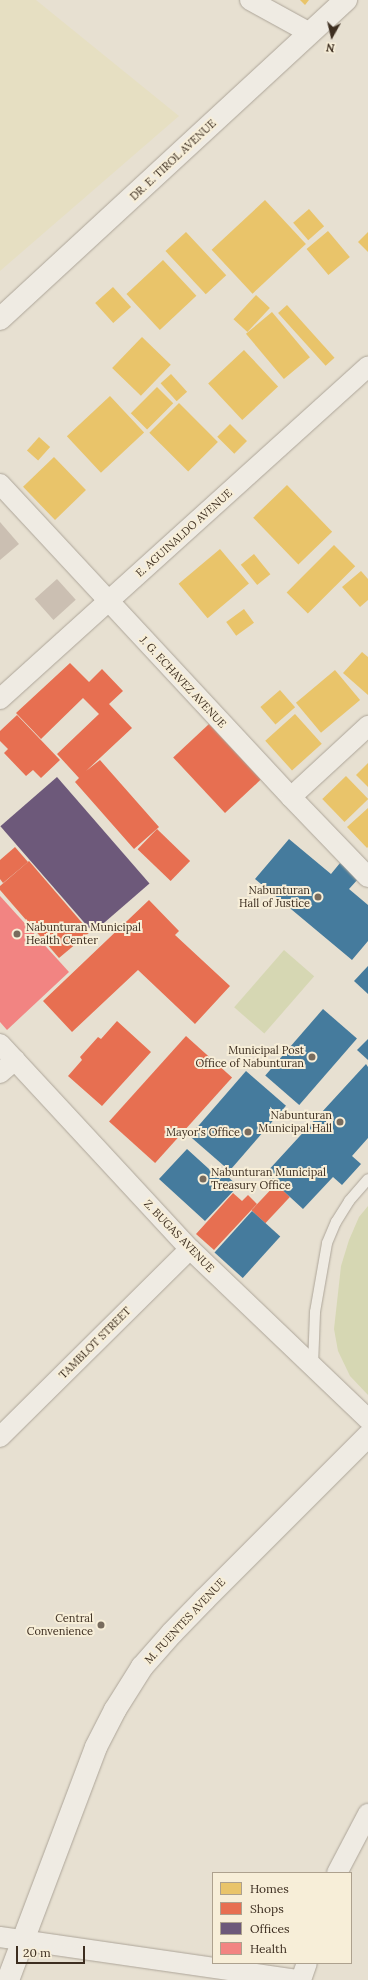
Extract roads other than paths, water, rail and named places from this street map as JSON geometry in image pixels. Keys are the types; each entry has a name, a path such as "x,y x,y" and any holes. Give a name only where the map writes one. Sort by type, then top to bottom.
{"street":[{"path":"250,0 310,33"},
{"name":"DR. E. TIROL AVENUE","path":"0,319 346,0"},
{"name":"E. AGUINALDO AVENUE","path":"0,699 368,367"},
{"name":"J. G. ECHAVEZ AVENUE","path":"0,484 368,878"},
{"path":"291,797 368,726"},
{"name":"Z. BUGAS AVENUE","path":"0,1044 190,1249 368,1419"},
{"path":"0,1073 15,1060"},
{"name":"TAMBLOT STREET","path":"0,1437 190,1249"},
{"name":"M. FUENTES AVENUE","path":"8,1980 96,1747 115,1710 142,1667 205,1599 368,1436"},
{"path":"338,1872 368,1814"},
{"path":"0,1937 296,1980"},
{"path":"302,1980 307,1964"}],"lane":[{"path":"312,1366 315,1312 327,1243 336,1222 349,1201 368,1179"}],"place":[{"name":"Nabunturan Hall of Justice","path":"318,897"},
{"name":"Nabunturan Municipal Health Center","path":"17,934"},
{"name":"Municipal Post Office of Nabunturan","path":"312,1057"},
{"name":"Nabunturan Municipal Hall","path":"340,1122"},
{"name":"Mayor's Office","path":"248,1132"},
{"name":"Nabunturan Municipal Treasury Office","path":"203,1179"},
{"name":"Central Convenience","path":"101,1625"}]}
